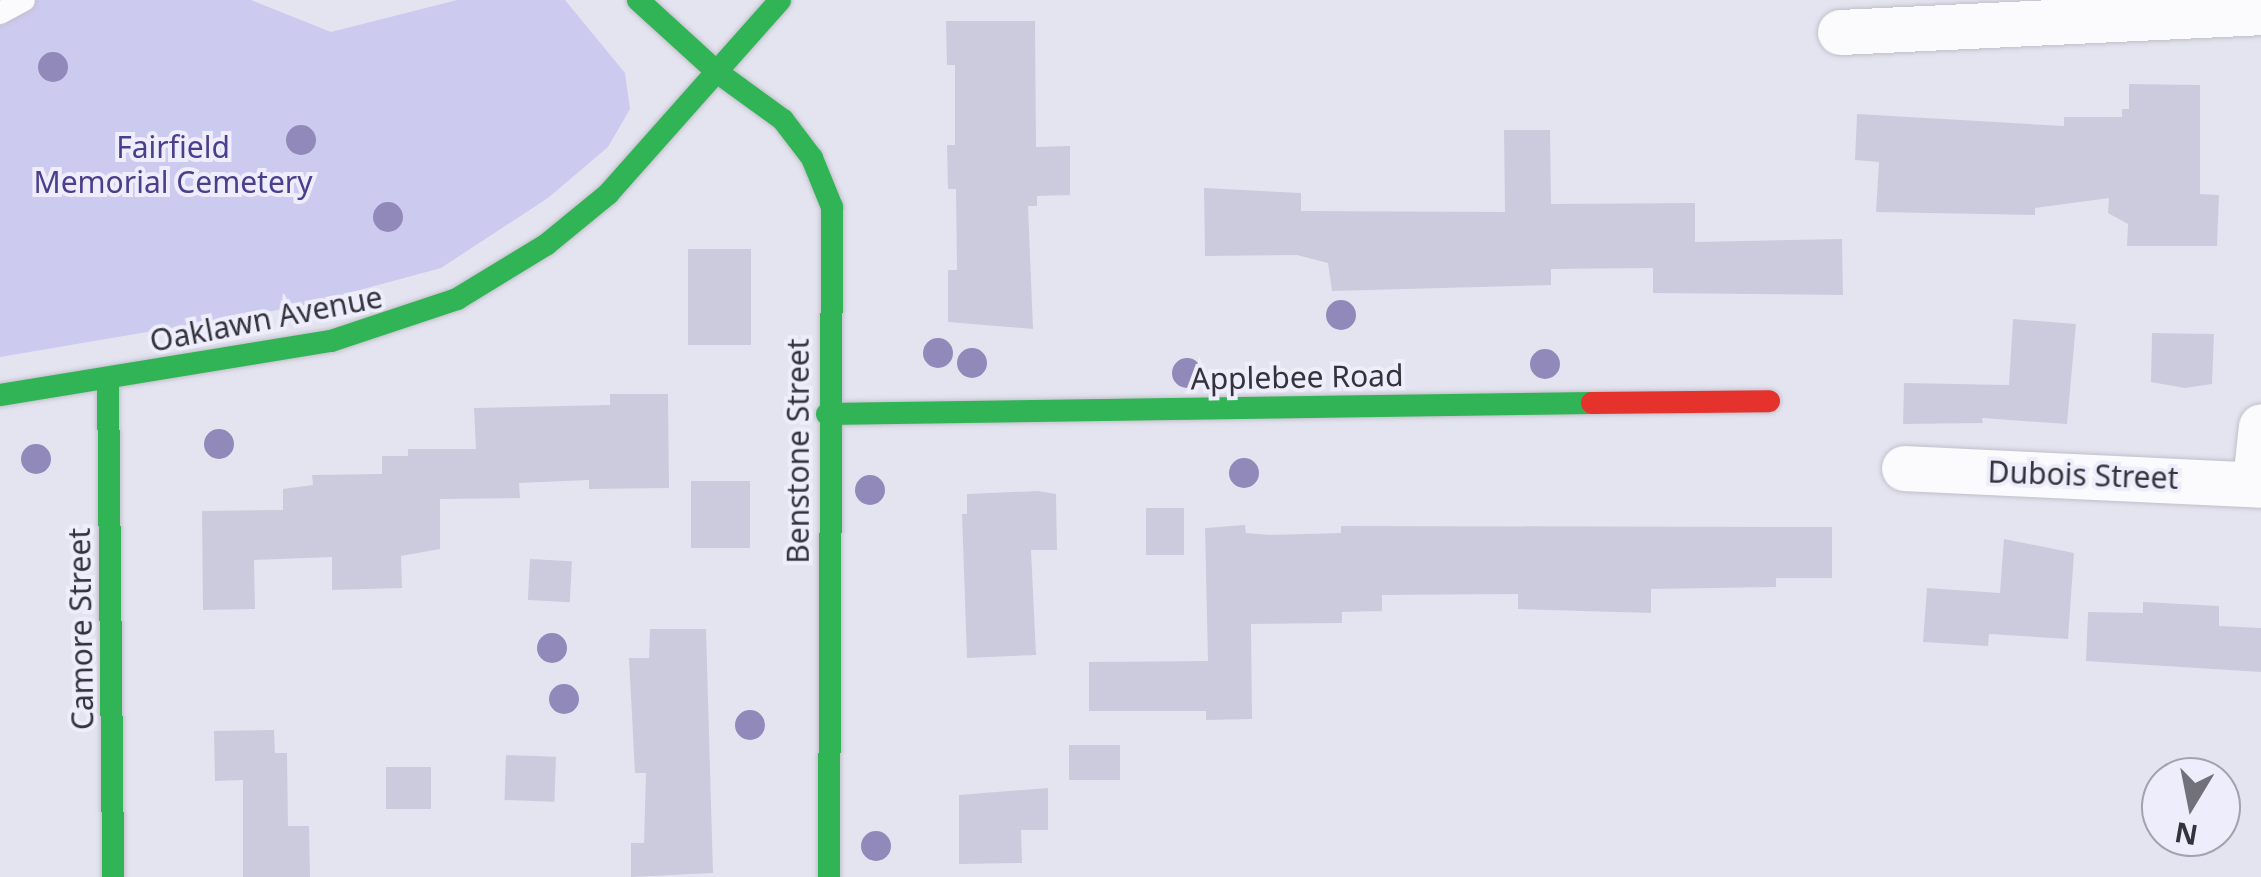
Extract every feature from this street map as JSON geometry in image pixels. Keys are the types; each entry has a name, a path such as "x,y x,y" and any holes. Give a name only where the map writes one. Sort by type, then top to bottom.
{"street":[{"name":"Benstone Street","path":"638,0 718,72 784,120 812,158 832,207 827,414 829,877"},
{"name":"Oaklawn Avenue","path":"0,395 331,342 457,299 547,244 608,194 780,0"},
{"path":"1840,32 2261,12"},
{"name":"Camore Street","path":"108,380 113,877"},
{"name":"Applebee Road","path":"827,414 1768,402"},
{"path":"2258,483 2261,426"},
{"name":"Dubois Street","path":"1904,468 2258,483"}],"lane":[{"path":"0,13 24,0"}],"green space":[{"name":"Fairfield Memorial Cemetery","path":"0,0 251,0 331,32 457,0 565,0 625,73 630,109 608,147 548,198 441,268 301,306 0,357"}],"building":[{"path":"946,21 1035,21 1036,147 1070,146 1070,195 1037,196 1037,206 1028,206 1033,329 948,322 948,270 957,270 956,189 948,189 947,145 955,145 955,65 947,65"},
{"path":"2129,84 2200,85 2200,194 2219,195 2217,246 2127,246 2128,224 2108,213 2109,198 2035,208 2035,215 1876,212 1879,162 1855,160 1857,114 2064,126 2064,117 2122,117 2122,109 2129,109"},
{"path":"1504,130 1550,130 1551,204 1695,203 1695,242 1842,239 1843,295 1653,293 1653,268 1551,269 1551,285 1332,291 1328,263 1297,255 1205,256 1204,188 1301,193 1301,211 1505,212"},
{"path":"688,249 751,249 751,345 688,345"},
{"path":"2013,319 2076,324 2067,424 1982,418 1983,423 1903,424 1904,383 2009,385"},
{"path":"2152,333 2214,334 2212,384 2185,388 2151,382"},
{"path":"610,394 668,394 669,488 589,489 589,480 519,483 520,498 440,499 440,549 401,556 402,588 332,590 332,557 254,560 255,609 203,610 202,511 283,510 283,489 313,485 312,475 382,474 382,456 408,456 408,449 476,449 474,408 610,405"},
{"path":"691,481 750,481 750,548 691,548"},
{"path":"967,494 1056,494 1057,550 1031,550 1036,655 967,658 962,514 967,514"},
{"path":"1146,508 1184,508 1184,555 1146,555"},
{"path":"1245,525 1246,533 1270,535 1341,533 1341,526 1832,527 1832,578 1776,578 1776,587 1651,589 1651,613 1518,609 1518,594 1382,595 1382,611 1342,612 1342,623 1251,624 1252,719 1206,720 1206,711 1089,711 1089,662 1208,661 1205,528"},
{"path":"2004,539 2074,553 2068,639 1989,634 1988,646 1923,642 1927,588 2000,593"},
{"path":"530,559 572,561 570,602 528,600"},
{"path":"2143,602 2219,606 2219,626 2261,628 2261,672 2086,661 2088,612 2143,613"},
{"path":"650,629 706,629 713,873 631,877 631,843 644,843 646,773 635,773 629,658 649,658"},
{"path":"274,730 275,753 287,753 288,826 309,826 310,877 243,877 243,780 215,781 214,731"},
{"path":"1069,745 1120,745 1120,780 1069,780"},
{"path":"506,755 556,757 554,802 504,800"},
{"path":"386,767 431,767 431,809 386,809"},
{"path":"1048,788 1048,830 1021,830 1022,863 959,864 959,795"}],"traffic: fast":[{"path":"638,0 717,72 783,120 812,158 832,207 829,877"},
{"path":"0,395 331,341 457,299 547,244 608,194 780,0"},
{"path":"108,381 113,877"},
{"path":"827,414 1592,403"}],"traffic: jam":[{"path":"1592,403 1769,401"}]}
